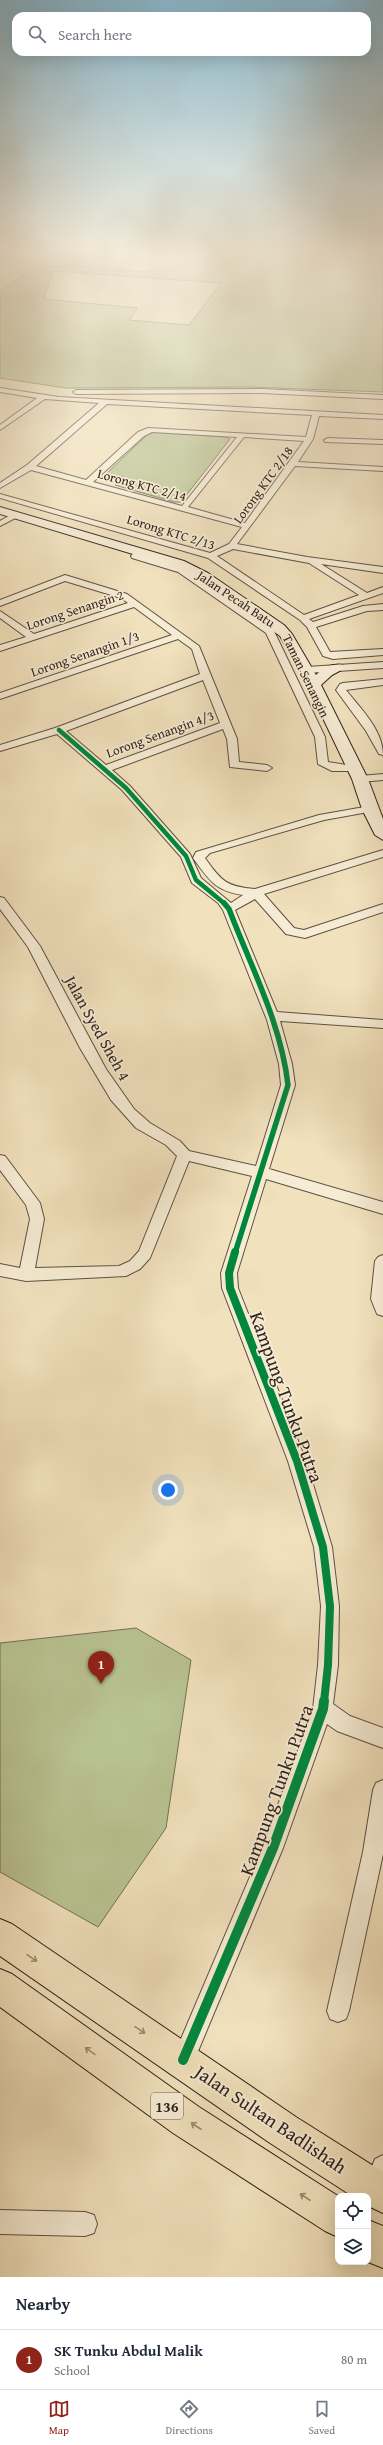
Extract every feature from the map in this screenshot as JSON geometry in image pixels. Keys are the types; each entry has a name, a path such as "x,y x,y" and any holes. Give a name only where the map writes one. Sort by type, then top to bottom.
{"main road":[{"name":"Jalan Sultan Badlishah","path":"0,1936 283,2130 380,2183"},
{"name":"136","path":"0,1986 186,2120 335,2216"},
{"path":"371,2241 383,2249"}],"street":[{"path":"0,382 64,392 258,391 383,396"},
{"path":"0,390 43,397 106,402 383,417"},
{"path":"0,428 43,397"},
{"path":"0,486 30,467 106,402"},
{"name":"Lorong KTC 2/18","path":"211,556 232,546 248,526 293,464 309,439 316,413"},
{"path":"0,417 13,419"},
{"path":"87,483 144,432 158,430 309,439"},
{"path":"183,509 242,435"},
{"path":"328,440 383,442"},
{"path":"293,464 383,468"},
{"name":"Lorong KTC 2/14","path":"30,467 248,526"},
{"name":"Lorong KTC 2/13","path":"0,496 211,556 303,618 311,626 326,654 333,656 383,652"},
{"name":"Jalan Pecah Batu","path":"5,518 180,564 195,571 266,617 284,634 307,670 357,774 370,809 383,835"},
{"path":"232,546 307,560 383,570"},
{"name":"Taman Senangin","path":"139,552 135,556 184,572 270,631 320,738 324,764 332,768 357,774"},
{"path":"307,560 366,596"},
{"path":"0,603 65,578 119,594 196,648 225,725 232,739 234,766 267,768"},
{"path":"303,618 383,590"},
{"name":"Lorong Senangin 2","path":"0,648 135,604"},
{"path":"311,626 359,610 383,607"},
{"path":"0,614 32,637"},
{"name":"Lorong Senangin 1/3","path":"0,696 178,636"},
{"path":"307,670 383,665"},
{"path":"314,685 327,672 338,668"},
{"path":"0,748 59,730 206,676"},
{"path":"383,682 348,684 343,686 341,690 371,730 383,752"},
{"name":"Lorong Senangin 4/3","path":"105,769 225,725"},
{"path":"371,730 383,729"},
{"path":"59,730 126,788 186,856 196,880 222,900 229,908 256,893 383,853"},
{"path":"357,774 383,777"},
{"path":"370,809 323,817 200,854 199,858 216,882 229,891 256,893 290,931 296,934 305,934 383,908"},
{"name":"Jalan Syed Sheh 4","path":"0,901 11,913 40,958 116,1097 145,1126 176,1143 184,1155"},
{"name":"Kampung Tunku Putra","path":"183,2060 273,1848 323,1709 328,1665 330,1606 323,1546 297,1461 230,1288 229,1273 259,1172 288,1086 284,1056 229,908"},
{"path":"270,1016 383,1024"},
{"path":"0,1270 26,1275 121,1272 135,1265 145,1254 184,1155 259,1172 383,1208"},
{"path":"0,1160 34,1203 36,1219 26,1275"},
{"path":"383,1261 379,1299 383,1309"},
{"path":"323,1709 344,1724 383,1738"},
{"path":"338,2011 373,1852 383,1790"},
{"path":"0,2222 85,2224"}],"green space":[{"path":"0,359 383,359 383,392 249,387 66,388 0,378"},
{"path":"153,432 225,437 230,439 181,502 174,502 115,485 123,477 106,474 148,434"},
{"path":"136,1628 191,1660 166,1828 98,1927 0,1872 0,1643"}],"cycle path":[{"path":"59,730 126,788 186,856 196,880 222,900 229,909 273,1020 286,1064 288,1085 229,1273 230,1288 297,1461 323,1547 330,1606 328,1665 323,1709 273,1848 183,2060"}],"place":[{"name":"SK Tunku Abdul Malik","path":"101,1684"}]}
